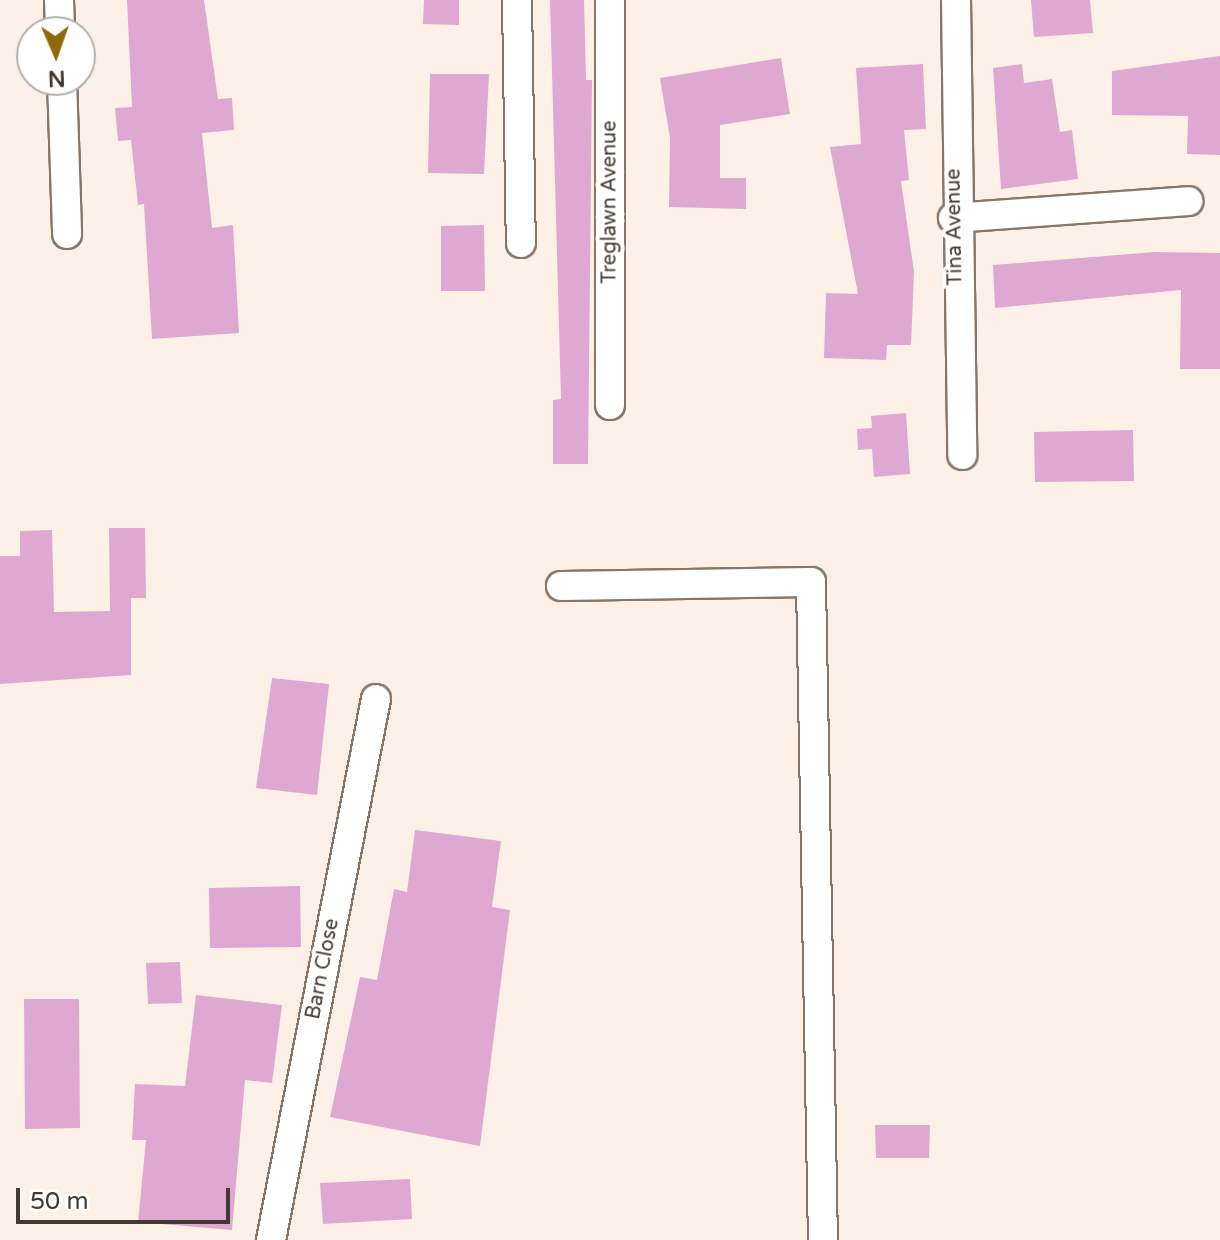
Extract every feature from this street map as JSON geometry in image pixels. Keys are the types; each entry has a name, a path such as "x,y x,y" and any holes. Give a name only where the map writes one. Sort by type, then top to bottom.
{"street":[{"path":"517,0 521,243"},
{"name":"Treglawn Avenue","path":"610,0 610,405"},
{"name":"Tina Avenue","path":"956,0 953,218 962,455"},
{"path":"63,96 67,234"},
{"path":"953,218 1188,201"},
{"path":"561,586 811,582 823,1240"},
{"name":"Barn Close","path":"271,1240 376,699"}],"building":[{"path":"127,0 204,0 218,99 232,98 234,130 202,133 212,228 233,225 239,333 152,339 144,204 138,205 131,140 118,141 115,108 132,107"},
{"path":"424,0 459,0 459,25 423,24"},
{"path":"550,0 584,0 586,80 592,80 588,464 553,464 553,400 561,399"},
{"path":"1031,0 1090,0 1093,33 1034,37"},
{"path":"1220,56 1220,155 1187,154 1188,116 1112,115 1112,71"},
{"path":"781,58 790,114 720,125 720,178 746,178 746,209 669,207 670,138 660,78"},
{"path":"923,64 926,129 904,130 909,180 901,181 914,272 911,345 887,345 886,360 824,358 826,293 858,294 830,147 861,144 856,68"},
{"path":"1022,64 1024,83 1052,79 1060,132 1072,130 1078,179 1001,189 993,68"},
{"path":"430,74 489,74 484,174 428,173"},
{"path":"484,225 485,291 441,291 441,226"},
{"path":"1155,252 1220,253 1220,369 1180,369 1181,290 995,308 993,265"},
{"path":"906,413 910,474 874,477 872,449 858,450 857,429 872,428 871,416"},
{"path":"1133,430 1134,481 1035,482 1034,432"},
{"path":"109,528 145,528 146,598 131,598 131,675 0,684 0,556 20,556 20,531 52,530 54,612 110,611"},
{"path":"272,678 329,684 317,795 256,788"},
{"path":"415,830 501,841 492,907 510,910 480,1146 330,1117 360,977 377,980 394,889 407,892"},
{"path":"300,886 301,947 210,948 209,888"},
{"path":"180,962 182,1003 148,1004 146,963"},
{"path":"196,995 282,1005 272,1083 245,1080 232,1230 138,1222 146,1140 132,1140 135,1084 185,1086"},
{"path":"24,999 79,999 80,1128 25,1129"},
{"path":"875,1125 930,1125 929,1158 876,1158"},
{"path":"410,1179 412,1219 323,1224 320,1183"}]}
